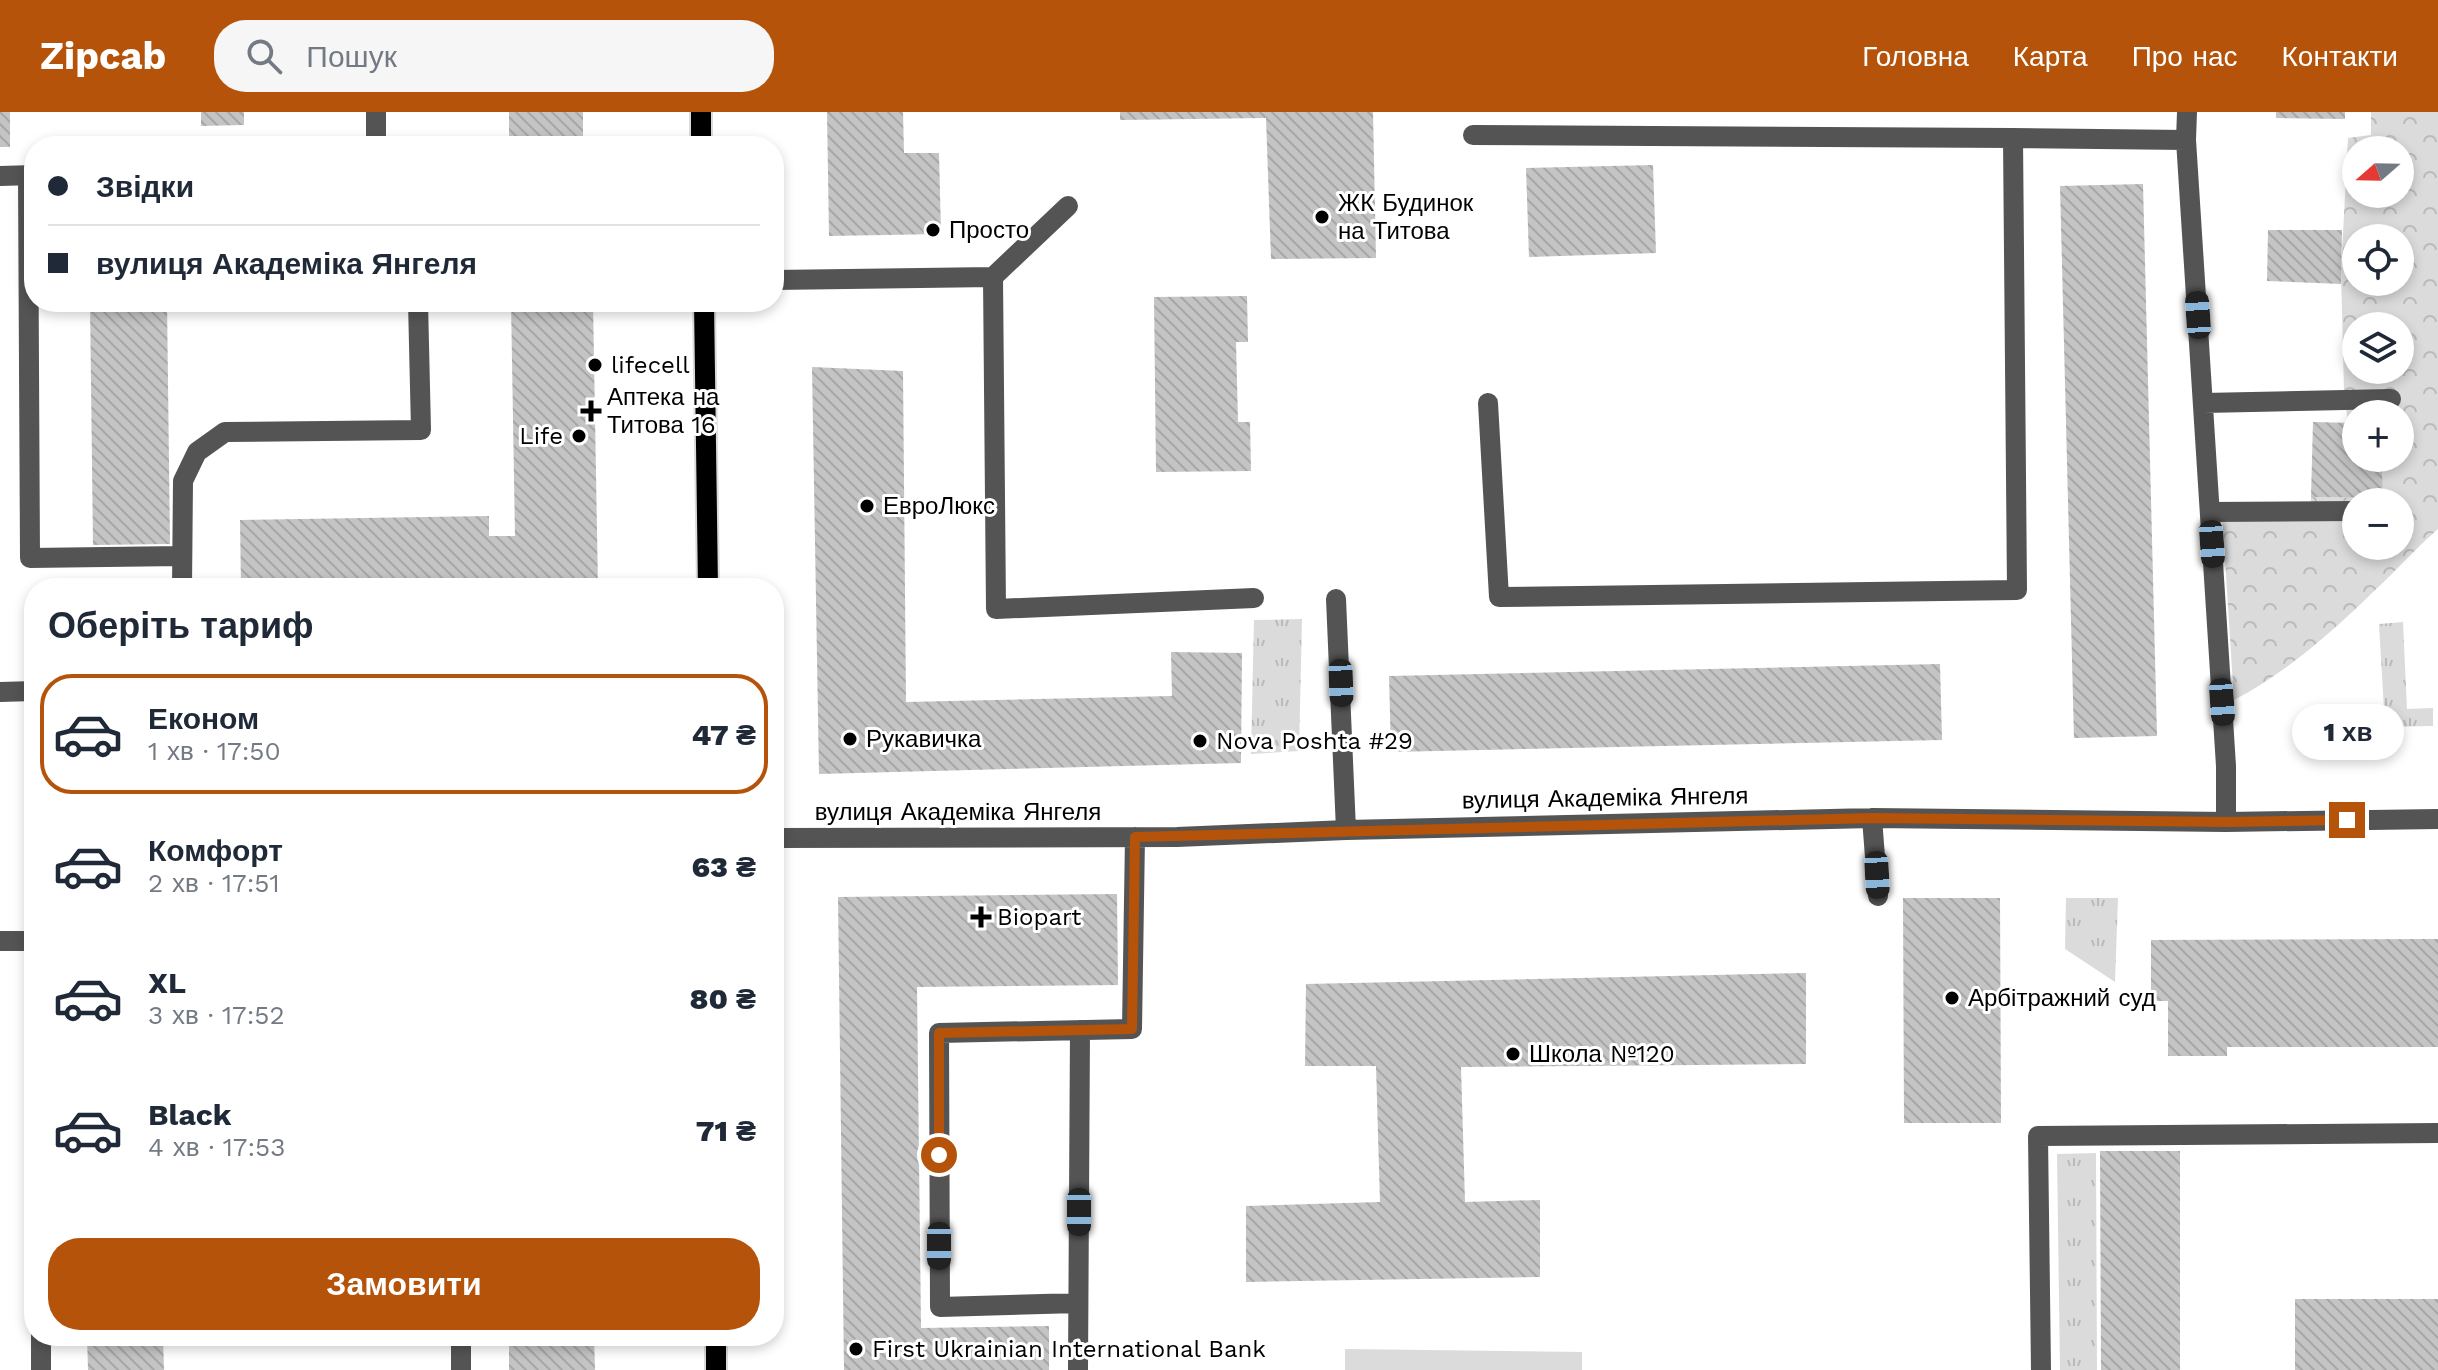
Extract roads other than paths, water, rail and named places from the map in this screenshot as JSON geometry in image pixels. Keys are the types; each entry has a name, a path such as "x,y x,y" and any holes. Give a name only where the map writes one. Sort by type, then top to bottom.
{"main road":[{"path":"701,112 701,136"},
{"path":"704,312 708,578"},
{"path":"716,1346 716,1370"}],"street":[{"path":"376,112 376,136"},
{"path":"2187,112 2186,140 2226,766 2226,822"},
{"path":"1473,135 2186,140"},
{"path":"1488,403 1499,597 2017,590 2013,138"},
{"path":"0,176 24,175"},
{"path":"784,280 993,277 1068,206"},
{"path":"993,277 996,609 1254,598"},
{"path":"31,312 30,558 181,556"},
{"path":"182,578 183,481 197,452 225,432 421,430 418,312"},
{"path":"2203,403 2391,399"},
{"path":"2210,512 2342,511"},
{"path":"1336,599 1346,830"},
{"path":"0,692 24,691"},
{"path":"1872,818 1878,896"},
{"name":"вулиця Академіка Янгеля","path":"784,838 1135,837 1872,818 2226,822 2438,819"},
{"path":"1078,1303 940,1307 939,1033 1132,1029 1135,837"},
{"path":"0,941 24,941"},
{"path":"1078,1370 1080,1030"},
{"path":"2041,1370 2038,1136 2438,1133"},
{"path":"41,1346 41,1370"},
{"path":"461,1346 461,1370"}],"place":[{"name":"ЖК Будинок на Титова","path":"1322,217"},
{"name":"Просто","path":"933,230"},
{"name":"lifecell","path":"595,365"},
{"name":"Аптека на Титова 16","path":"591,411"},
{"name":"Life","path":"579,436"},
{"name":"ЕвроЛюкс","path":"867,506"},
{"name":"Рукавичка","path":"850,739"},
{"name":"Nova Poshta #29","path":"1200,741"},
{"name":"Biopart","path":"981,917"},
{"name":"Арбітражний суд","path":"1952,998"},
{"name":"Школа №120","path":"1513,1054"},
{"name":"First Ukrainian International Bank","path":"856,1349"}]}
